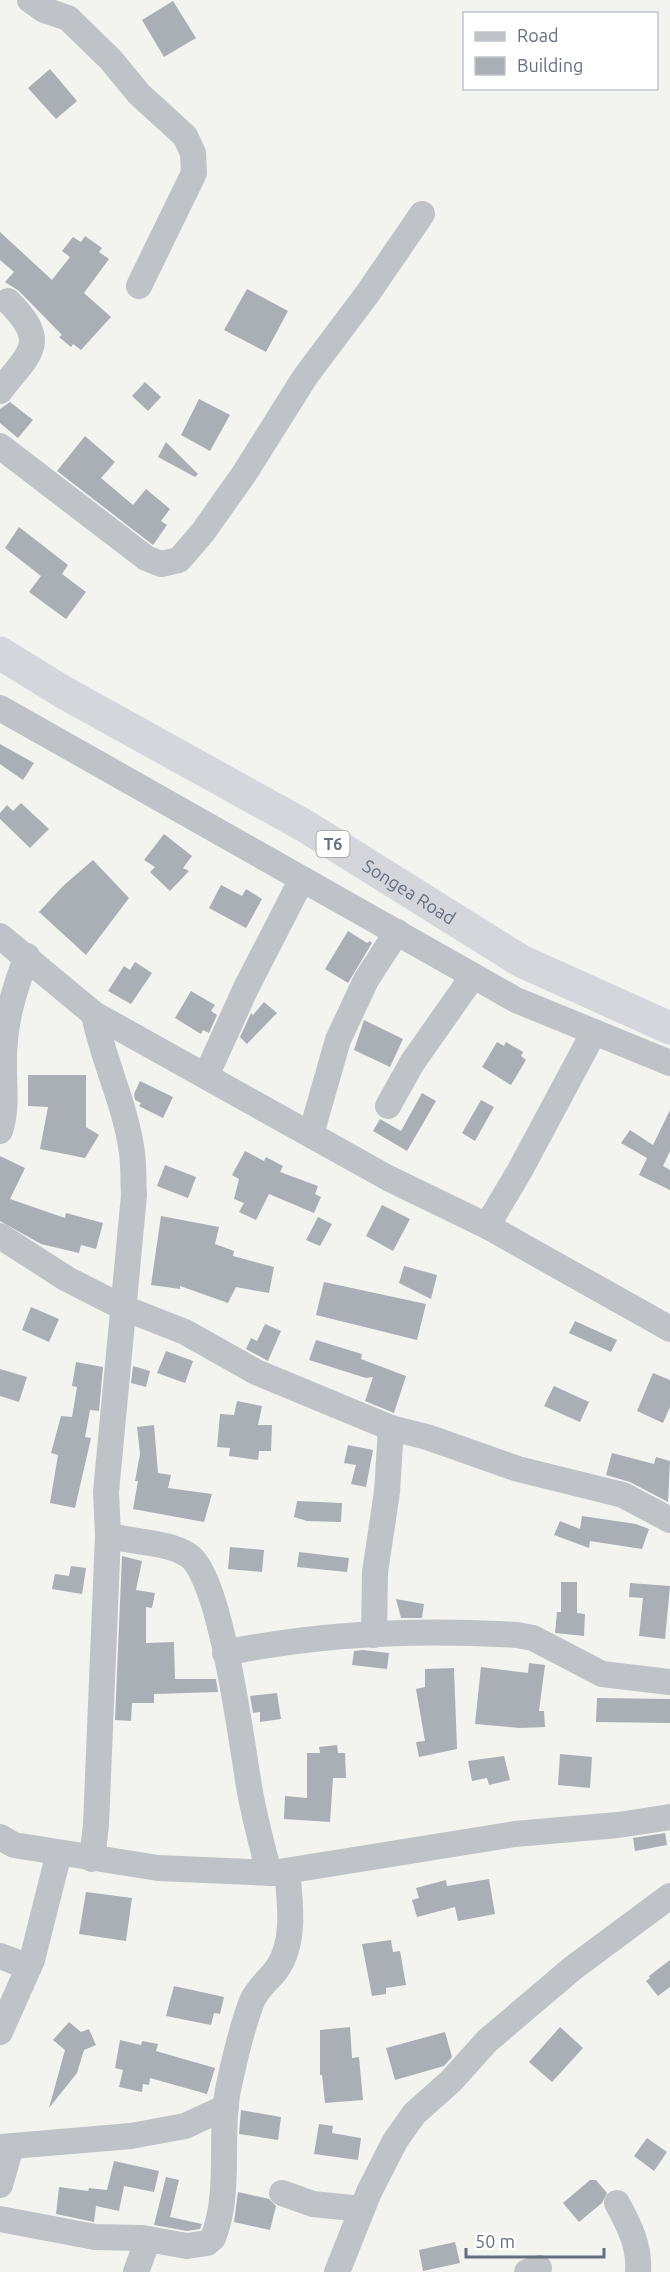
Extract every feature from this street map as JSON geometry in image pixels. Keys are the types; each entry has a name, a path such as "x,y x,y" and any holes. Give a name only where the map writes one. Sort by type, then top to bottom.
{"highway":[{"name":"Songea Road","path":"0,653 63,692 305,826 521,961 670,1028"}],"street":[{"path":"30,0 44,10 68,18 88,36 139,93 185,136 193,153 194,173 139,286"},
{"path":"3,452 146,558 161,564 179,560 203,532 244,474 305,377 368,293 422,214"},
{"path":"0,391 27,358 33,344 32,331 23,316 8,301"},
{"path":"0,708 516,1000 670,1063"},
{"path":"206,1076 246,988 302,879"},
{"path":"311,1134 338,1040 366,980 397,932"},
{"path":"0,936 27,956 94,1014 388,1178 487,1226 670,1329"},
{"path":"0,1131 5,1094 6,1024 10,1000 27,956"},
{"path":"388,1106 412,1063 473,976"},
{"path":"92,1859 96,1825 108,1535 106,1492 134,1195 132,1154 116,1088 99,1042 94,1014"},
{"path":"487,1226 519,1172 594,1032"},
{"path":"0,1236 67,1279 124,1308 185,1332 256,1372 392,1428 428,1437 518,1469 622,1495 670,1520"},
{"path":"374,1635 375,1572 387,1492 392,1428"},
{"path":"0,2219 95,2237 148,2239 188,2246 207,2243 213,2238 217,2228 221,2194 229,2085 252,2002 259,1988 284,1956 290,1922 278,1872 250,1792 225,1653 211,1593 201,1570 189,1556 170,1548 108,1535"},
{"path":"225,1653 259,1646 404,1632 517,1635 533,1638 602,1674 670,1682"},
{"path":"0,1837 15,1845 158,1868 278,1872 515,1834 618,1826 670,1817"},
{"path":"0,2032 29,1967 59,1853"},
{"path":"338,2272 362,2209 395,2140 414,2114 450,2081 487,2041 573,1968 670,1896"},
{"path":"0,1956 29,1967"},
{"path":"0,2185 5,2147 121,2137 185,2126 226,2107"},
{"path":"282,2193 313,2204 362,2209"},
{"path":"617,2203 630,2227 639,2255 638,2272"},
{"path":"136,2272 148,2239"}],"building":[{"path":"173,1 196,38 164,57 142,20"},
{"path":"50,69 77,101 56,119 28,88"},
{"path":"0,232 52,280 70,257 62,251 73,237 81,242 85,236 102,248 99,252 109,259 84,293 111,317 81,350 73,344 71,347 59,337 62,335 19,291 5,282 14,272 0,260"},
{"path":"247,289 288,311 266,352 224,330"},
{"path":"145,382 161,397 148,411 132,396"},
{"path":"199,399 230,415 210,451 181,435"},
{"path":"10,402 33,420 18,438 0,423 0,409"},
{"path":"85,436 115,462 101,478 133,505 146,489 170,509 161,521 167,525 153,545 57,471"},
{"path":"166,442 198,474 195,477 158,457"},
{"path":"19,527 68,565 62,574 86,592 66,619 29,592 41,576 5,548"},
{"path":"0,744 34,763 23,780 0,764"},
{"path":"21,803 49,829 30,848 0,819 0,813 7,805 13,811"},
{"path":"164,834 192,856 183,868 189,871 170,891 150,872 155,867 144,860"},
{"path":"93,860 129,898 86,955 39,912 63,886"},
{"path":"221,885 242,896 246,889 262,899 246,928 209,908"},
{"path":"348,931 367,943 370,941 372,943 348,983 325,969"},
{"path":"135,962 152,973 131,1004 108,991 124,966 130,970"},
{"path":"191,991 215,1005 211,1011 217,1015 209,1033 203,1030 201,1034 175,1018"},
{"path":"264,1002 277,1013 247,1044 240,1037 251,1013 253,1015"},
{"path":"364,1020 403,1039 390,1067 354,1050"},
{"path":"497,1042 504,1046 506,1042 523,1052 521,1056 526,1060 511,1085 482,1067"},
{"path":"28,1075 86,1075 86,1127 99,1135 85,1158 40,1149 48,1107 28,1106"},
{"path":"140,1081 173,1097 163,1118 139,1106 141,1103 135,1100 134,1094"},
{"path":"422,1093 436,1101 407,1151 373,1131 380,1119 401,1131"},
{"path":"481,1100 494,1107 475,1141 462,1133"},
{"path":"670,1110 670,1151 663,1166 670,1170 670,1190 639,1175 647,1158 621,1143 630,1130 653,1145"},
{"path":"245,1151 264,1161 266,1157 283,1166 280,1172 318,1186 315,1194 321,1197 314,1213 269,1194 256,1220 239,1212 244,1203 234,1199 239,1179 232,1175"},
{"path":"0,1156 25,1168 10,1199 65,1218 66,1213 103,1223 96,1249 81,1245 79,1253 41,1244 0,1221"},
{"path":"165,1165 196,1177 188,1198 157,1186"},
{"path":"382,1205 410,1219 393,1251 366,1236"},
{"path":"161,1216 219,1227 215,1244 234,1251 233,1256 274,1267 269,1293 236,1287 228,1303 180,1286 180,1289 151,1285"},
{"path":"318,1217 332,1224 320,1246 306,1240"},
{"path":"404,1266 437,1275 431,1299 399,1283"},
{"path":"324,1282 426,1304 417,1340 316,1315"},
{"path":"31,1307 59,1319 49,1342 22,1330"},
{"path":"575,1321 617,1340 611,1352 569,1333"},
{"path":"265,1324 281,1331 268,1361 246,1349 251,1338 257,1341"},
{"path":"316,1340 362,1354 361,1359 406,1376 394,1413 365,1401 373,1377 366,1378 309,1360"},
{"path":"166,1351 193,1361 185,1383 157,1373"},
{"path":"76,1362 103,1367 99,1411 90,1410 85,1437 91,1438 75,1508 50,1503 58,1455 51,1453 61,1416 72,1417 77,1387 72,1386"},
{"path":"133,1366 150,1371 146,1387 131,1383"},
{"path":"0,1369 27,1377 19,1402 0,1396"},
{"path":"653,1373 670,1380 670,1407 663,1423 637,1411"},
{"path":"554,1386 589,1402 580,1422 544,1406"},
{"path":"237,1401 262,1406 258,1425 272,1425 271,1451 259,1451 258,1460 229,1456 230,1448 217,1447 220,1414 234,1415"},
{"path":"154,1425 158,1473 171,1475 168,1488 212,1494 204,1522 133,1509 140,1454 137,1427"},
{"path":"348,1445 373,1450 366,1487 351,1484 356,1465 344,1463"},
{"path":"612,1453 654,1464 656,1457 670,1461 668,1502 630,1482 606,1475"},
{"path":"297,1501 342,1503 341,1522 307,1521 294,1517"},
{"path":"582,1516 636,1524 649,1529 642,1549 590,1541 589,1548 554,1535 560,1521 580,1529"},
{"path":"230,1547 264,1550 262,1572 228,1569"},
{"path":"299,1552 349,1558 347,1572 297,1567"},
{"path":"122,1556 142,1561 136,1590 155,1593 152,1608 146,1607 146,1643 174,1642 175,1679 216,1679 218,1692 154,1694 154,1703 132,1703 131,1721 115,1720"},
{"path":"71,1566 86,1568 82,1594 52,1589 55,1574 69,1576"},
{"path":"561,1582 577,1582 577,1613 585,1614 584,1636 555,1633 557,1612 561,1612"},
{"path":"630,1583 670,1586 665,1639 639,1636 643,1598 629,1597"},
{"path":"396,1599 424,1604 422,1618 401,1618"},
{"path":"354,1651 389,1653 387,1669 352,1665"},
{"path":"529,1663 545,1665 539,1711 544,1711 545,1727 520,1728 475,1724 481,1667 528,1673"},
{"path":"454,1668 457,1749 419,1757 416,1742 425,1741 416,1689 425,1687 425,1669"},
{"path":"277,1693 281,1719 260,1722 260,1712 253,1713 250,1696"},
{"path":"597,1698 670,1699 670,1723 596,1722"},
{"path":"337,1745 338,1753 345,1753 346,1778 333,1778 330,1822 284,1819 285,1796 307,1798 307,1753 320,1753 319,1747"},
{"path":"560,1754 592,1757 590,1788 558,1785"},
{"path":"504,1756 510,1780 489,1785 487,1778 472,1781 468,1761"},
{"path":"665,1833 667,1845 635,1851 633,1838"},
{"path":"489,1879 495,1914 458,1921 455,1907 417,1917 412,1900 419,1898 416,1888 446,1880 447,1886"},
{"path":"86,1892 132,1898 126,1941 79,1934"},
{"path":"391,1940 393,1952 400,1951 406,1985 386,1988 386,1994 372,1996 362,1944"},
{"path":"670,1960 670,1987 658,1996 646,1981"},
{"path":"174,1986 224,1997 220,2014 214,2013 211,2025 166,2016"},
{"path":"69,2022 81,2032 89,2029 96,2045 84,2050 77,2073 49,2108 65,2050 53,2040"},
{"path":"350,2027 352,2058 359,2057 363,2100 325,2103 322,2075 320,2075 320,2030"},
{"path":"560,2027 583,2048 552,2082 529,2062"},
{"path":"445,2032 452,2057 444,2066 395,2080 386,2048"},
{"path":"120,2040 141,2045 142,2041 158,2044 156,2051 215,2068 207,2094 150,2078 149,2085 143,2084 142,2092 119,2087 123,2070 115,2068"},
{"path":"241,2110 281,2117 278,2140 239,2134"},
{"path":"319,2124 333,2126 332,2133 361,2138 358,2160 314,2154"},
{"path":"647,2138 667,2152 654,2171 634,2156"},
{"path":"114,2161 159,2171 154,2192 124,2186 119,2211 96,2206 94,2222 56,2214 59,2187 88,2191 89,2188 107,2190"},
{"path":"166,2177 179,2180 170,2217 202,2224 200,2229 187,2231 154,2225"},
{"path":"590,2180 596,2180 607,2193 602,2203 579,2222 563,2203"},
{"path":"238,2192 269,2199 276,2206 270,2230 234,2222"},
{"path":"455,2242 460,2263 423,2271 419,2250"}]}
